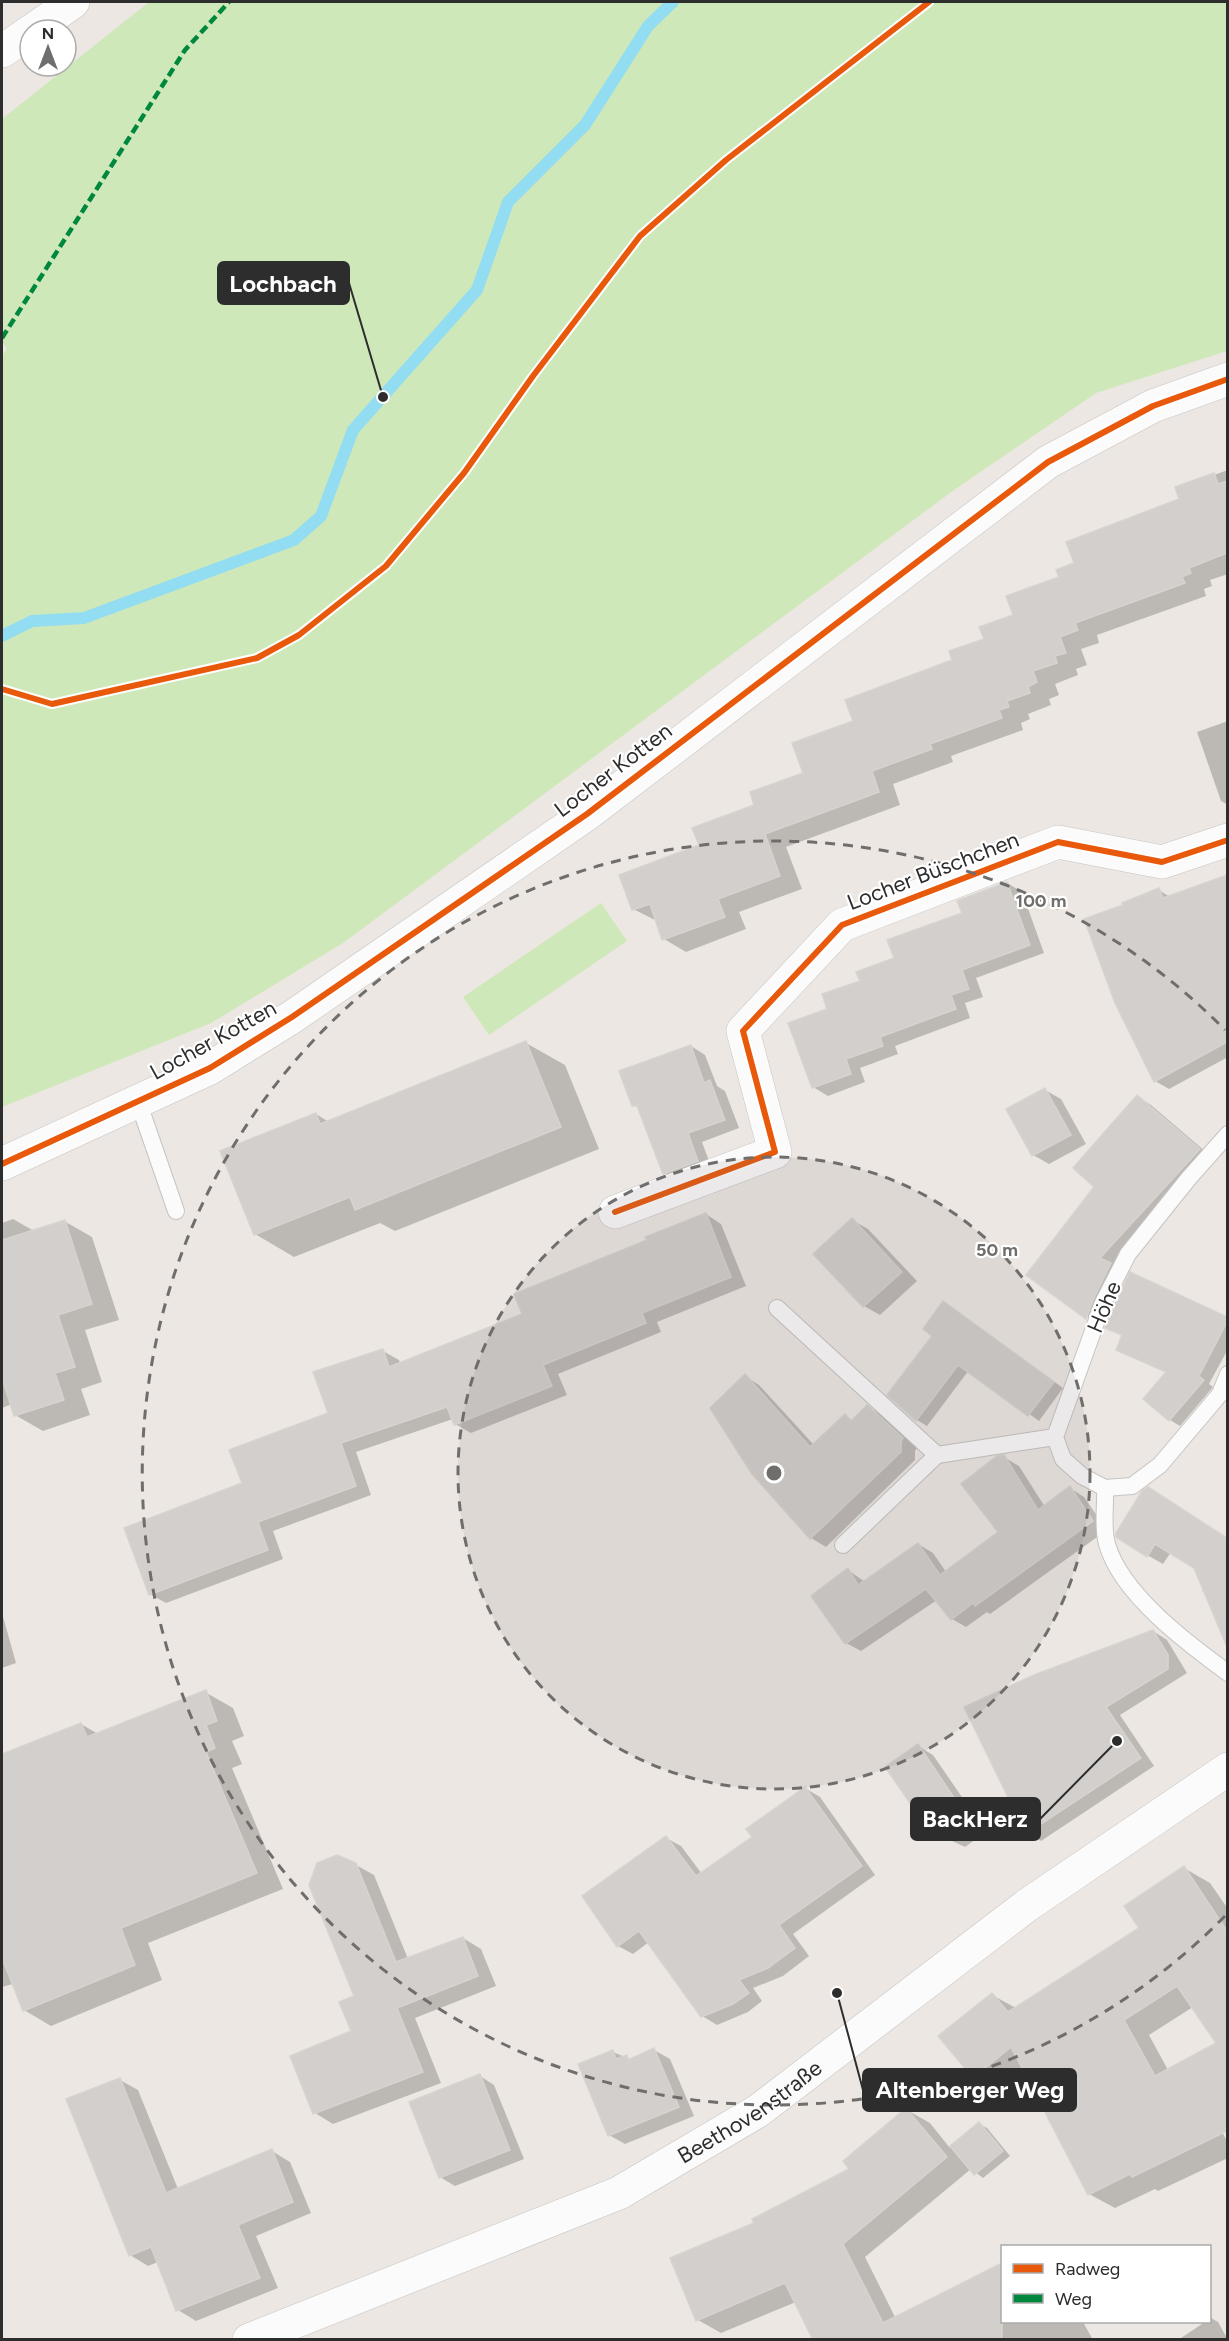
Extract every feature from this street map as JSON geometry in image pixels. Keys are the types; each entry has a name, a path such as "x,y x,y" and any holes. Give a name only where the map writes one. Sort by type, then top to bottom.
{"street":[{"path":"50,18 73,2"},
{"path":"2,51 18,40"},
{"name":"Locher Kotten","path":"2,1164 210,1068 292,1017 587,814 1048,462 1153,406 1227,379"},
{"name":"Locher Büschchen","path":"615,1212 775,1152 743,1031 842,925 1058,842 1162,862 1227,840"},
{"name":"Beethovenstraße","path":"249,2340 619,2193 758,2111 1026,1906 1227,1769"}],"lane":[{"path":"138,1101 176,1211"},
{"name":"Höhe","path":"1054,1437 1103,1304 1128,1254 1227,1134"},
{"path":"777,1308 937,1455"},
{"path":"843,1545 937,1455 1054,1437 1063,1459 1082,1476 1105,1488 1131,1486 1160,1465 1220,1394 1227,1374"},
{"path":"1105,1488 1106,1541 1113,1562 1170,1630 1227,1673"}],"green space":[{"path":"149,2 1227,2 1227,351 1096,393 954,490 343,943 211,1023 2,1107 2,355 7,349 2,342 2,119 54,78 78,78 78,59"},
{"path":"601,903 627,941 489,1035 463,997"}],"building":[{"path":"1214,473 1218,484 1227,481 1227,553 1189,568 1191,573 1182,577 1185,583 1075,623 1078,630 1060,637 1066,653 1055,656 1057,663 1033,671 1037,682 1028,687 1030,693 1007,701 1009,707 999,710 1002,718 930,744 932,749 872,771 879,792 765,834 780,876 718,899 725,917 662,940 650,904 632,910 619,875 699,845 692,828 754,805 750,792 803,773 792,743 853,721 845,700 952,660 949,651 984,639 979,627 1013,615 1006,596 1059,577 1056,570 1074,563 1066,542 1179,499 1175,487"},
{"path":"1227,875 1227,1042 1154,1082 1115,1003 1084,919 1123,905 1122,903 1159,888 1163,898"},
{"path":"1007,882 1030,945 962,970 969,989 951,995 956,1009 880,1037 883,1046 846,1059 851,1074 812,1088 788,1023 827,1009 822,994 860,981 856,972 894,958 887,940 962,913 957,901"},
{"path":"526,1041 561,1127 355,1210 350,1197 254,1235 220,1151 316,1113 320,1124"},
{"path":"691,1045 704,1083 710,1080 725,1120 688,1133 698,1161 663,1174 637,1106 632,1106 619,1071"},
{"path":"1045,1088 1071,1135 1032,1156 1006,1109"},
{"path":"1137,1095 1200,1149 1100,1258 1111,1263 1086,1319 1026,1275 1094,1187 1073,1168"},
{"path":"706,1213 731,1277 642,1313 646,1323 543,1365 552,1386 454,1425 447,1407 341,1443 356,1486 258,1522 268,1550 149,1595 124,1528 242,1483 229,1450 328,1413 313,1372 383,1349 389,1367 522,1314 514,1294 647,1240 645,1237"},
{"path":"852,1218 902,1272 863,1307 813,1254"},
{"path":"65,1220 92,1304 58,1315 75,1367 55,1373 64,1400 14,1416 2,1378 2,1240"},
{"path":"1130,1272 1227,1317 1227,1322 1199,1376 1204,1380 1169,1421 1143,1399 1166,1372 1116,1350 1122,1335 1105,1328"},
{"path":"943,1301 1054,1382 1028,1416 958,1365 916,1421 887,1395 932,1336 923,1329"},
{"path":"745,1374 810,1447 845,1414 851,1421 867,1405 903,1438 901,1452 810,1539 752,1474 710,1408"},
{"path":"1004,1455 1038,1510 1070,1486 1093,1521 975,1606 973,1603 951,1620 926,1589 845,1644 811,1596 848,1568 858,1585 918,1543 940,1575 998,1532 961,1484 997,1456"},
{"path":"1148,1487 1227,1538 1227,1647 1194,1568 1155,1544 1147,1557 1116,1537 1116,1533 1142,1491"},
{"path":"1153,1630 1168,1655 1168,1669 1106,1707 1141,1758 1026,1834 964,1707 1034,1675"},
{"path":"206,1690 217,1721 206,1725 215,1748 206,1752 257,1873 121,1928 135,1965 23,2011 2,1958 2,1754 81,1723 87,1737"},
{"path":"918,1744 971,1823 948,1839 930,1832 885,1767"},
{"path":"805,1787 862,1866 779,1925 795,1948 768,1968 739,1980 749,1993 733,2004 701,2017 639,1931 617,1947 582,1896 666,1836 696,1876 752,1837 746,1829"},
{"path":"337,1855 356,1863 396,1962 463,1937 478,1976 397,2008 423,2072 313,2114 290,2056 351,2031 339,2002 354,1996 309,1885 317,1863"},
{"path":"1184,1866 1227,1931 1227,2131 1132,2177 1130,2174 1088,2195 1011,2047 973,2078 938,2036 992,1993 1008,2012 1139,1928 1124,1906","holes":["1177,1986 1216,2043 1155,2076 1124,2020"]},
{"path":"654,2048 679,2107 608,2136 578,2064 613,2050 616,2059 627,2055 628,2060"},
{"path":"480,2074 510,2150 439,2178 409,2102"},
{"path":"120,2078 166,2193 272,2149 293,2202 238,2225 260,2278 176,2311 151,2247 129,2256 66,2099"},
{"path":"906,2108 947,2157 843,2244 883,2323 1001,2264 1002,2340 813,2340 785,2283 696,2321 670,2258 754,2223 752,2219 849,2169 843,2161"},
{"path":"979,2122 1003,2151 974,2175 950,2146"}],"waterway":[{"path":"2,636 32,621 84,618 294,540 321,516 353,430 477,290 508,202 585,125 648,26 673,2"}],"marked path":[{"path":"2,338 185,50 229,2"}],"cycle path":[{"path":"2,689 52,704 257,658 299,635 386,566 464,473 533,376 640,236 726,160 929,2"},
{"path":"2,1164 210,1068 292,1017 587,814 1048,462 1153,406 1228,379"},
{"path":"615,1212 775,1152 743,1031 842,925 1058,842 1162,862 1228,840"}],"place":[{"name":"Lochbach","path":"383,397"},
{"name":"BackHerz","path":"1117,1741"},
{"name":"Altenberger Weg","path":"837,1993"}]}
